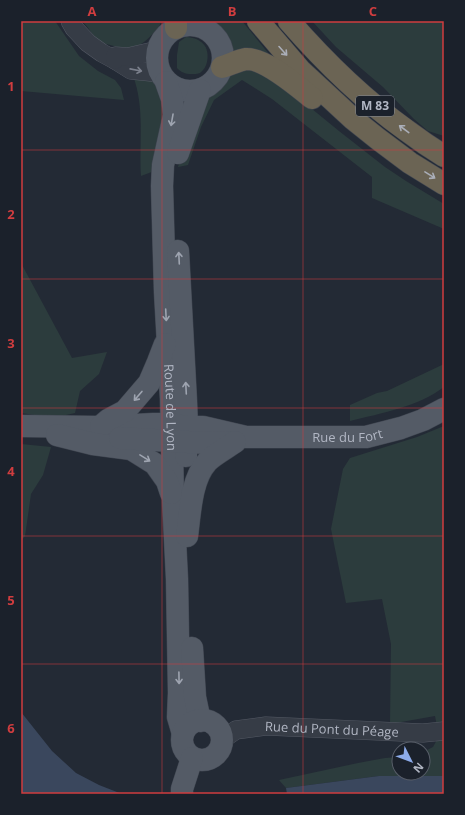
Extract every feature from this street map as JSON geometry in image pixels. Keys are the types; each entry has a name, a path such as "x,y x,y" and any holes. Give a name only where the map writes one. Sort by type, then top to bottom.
{"highway":[{"name":"M 83","path":"258,21 300,70 354,119 410,163 444,184"},
{"name":"M 83","path":"289,21 319,54 372,103 406,130 444,156"},
{"path":"222,67 246,59 269,66 327,110 354,119"}],"main road":[{"path":"176,24 192,25 207,30 215,37 221,46 223,56 222,67 217,77 210,85 200,90 192,92 176,89 163,78 157,65 156,58 162,40 176,24"},
{"name":"Route de Lyon","path":"163,78 172,99 174,115 163,165 162,186 167,337 187,434 173,499 178,628 178,717 183,734"},
{"name":"Route de Lyon","path":"200,90 175,161 174,180 187,434 187,536 192,659 200,720"},
{"path":"100,426 125,410 148,383 158,362 167,337"},
{"name":"Rue du Fort","path":"187,434 240,439 366,437 401,428 423,420 444,409"},
{"path":"21,426 153,424 187,434"},
{"path":"21,430 54,434 154,439 187,434"},
{"path":"54,434 93,444 131,449 155,464 167,481 173,499"},
{"path":"187,536 192,499 197,477 207,461 240,439"},
{"path":"200,720 212,723 217,727 223,739 220,751 216,756 210,759 198,760 192,758 185,750 183,745 183,734 186,729 194,722 200,720"},
{"path":"182,792 192,758"}],"street":[{"path":"70,21 74,28 88,43 102,53 131,70 163,78"},
{"path":"115,60 115,56 128,57 158,50"},
{"name":"Rue du Pont du Péage","path":"223,739 236,730 266,726 423,733 444,730"}],"shaded area":[{"path":"21,21 55,21 79,56 98,71 115,80 121,88 124,100 21,91"},
{"path":"81,21 162,21 149,38 132,50 101,42"},
{"path":"206,21 242,21 269,54 233,58 221,31"},
{"path":"312,21 444,21 444,136 428,131 414,119 383,87 336,47"},
{"path":"186,37 200,41 206,47 208,56 207,62 204,69 199,73 187,74 177,68 179,42"},
{"path":"246,67 268,73 385,167 444,204 444,229 372,198 372,177 272,99 242,80 214,100 201,127 188,165 178,167 186,140 205,94 217,80"},
{"path":"133,76 153,80 166,96 157,170 141,176 141,125 139,100"},
{"path":"21,263 72,358 107,352 99,374 80,391 75,413 53,418 21,413"},
{"path":"444,364 444,387 434,394 422,400 387,412 350,421 350,405 377,393 387,391"},
{"path":"444,426 444,776 431,776 431,748 439,736 435,716 390,724 391,644 382,599 346,603 331,529 343,469 350,458 417,437"},
{"path":"21,444 51,447 43,475 31,494 25,536 21,541"},
{"path":"391,758 391,776 379,776 286,788 279,780 358,763"}],"water":[{"path":"21,712 52,751 76,773 99,785 122,794 21,794"},
{"path":"379,776 391,776 391,781 431,781 431,776 444,776 444,794 287,794 286,788"}]}
